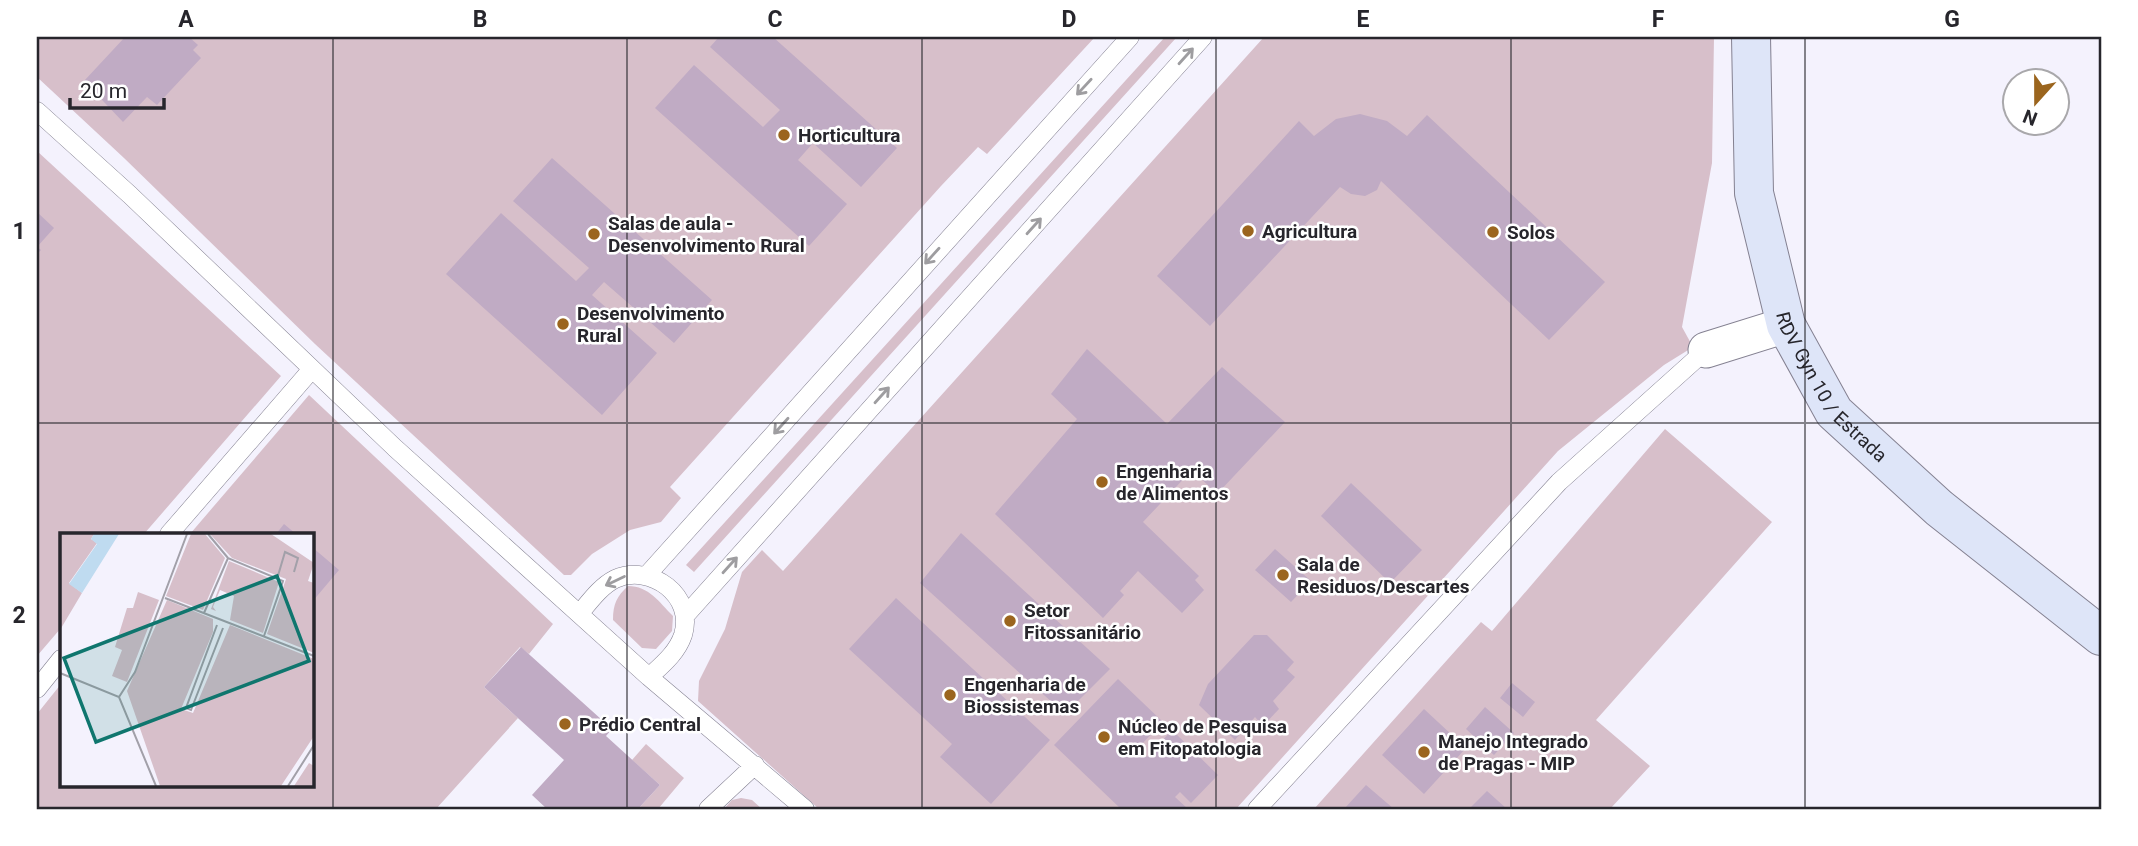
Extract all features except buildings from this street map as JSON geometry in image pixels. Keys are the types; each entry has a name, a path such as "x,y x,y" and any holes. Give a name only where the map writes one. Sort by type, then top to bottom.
{"street":[{"name":"RDV Gyn 10 / Estrada","path":"1751,37 1754,193 1786,324 1834,412 1940,508 2101,636"},
{"path":"1706,350 1786,324"}],"lane":[{"path":"647,575 1130,37"},
{"path":"685,616 1203,37"},
{"path":"37,111 130,195 395,448 649,677 805,809"},
{"path":"1257,809 1559,482 1706,350"},
{"path":"170,533 312,369"},
{"path":"580,613 615,579 647,575 672,590 685,616 684,632 678,647 649,677"},
{"path":"37,689 60,660"},
{"path":"708,809 755,765"}],"shaded area":[{"path":"37,37 1095,37 987,154 978,147 941,186 670,487 681,498 661,522 630,530 592,554 571,575 564,575 315,344 37,77"},
{"path":"1165,37 1176,38 694,572 686,565"},
{"path":"1264,37 1714,37 1712,163 1682,327 1693,347 1664,365 1558,451 1236,809 819,809 698,701 699,681 725,629 742,572 762,550 783,571"},
{"path":"37,151 281,376 145,533 60,533 60,629 37,656"},
{"path":"309,395 553,624 529,654 520,647 484,687 518,718 436,809 37,809 37,714 60,685 60,786 313,786 313,533 191,533"},
{"path":"1665,429 1772,522 1596,720 1650,766 1610,809 1314,809 1481,622 1492,631"},
{"path":"628,586 648,592 673,616 672,631 656,649 642,648 613,620 616,601"},
{"path":"646,744 684,778 658,809 638,809 660,785 632,760"},
{"path":"732,800 752,800 762,809 724,809"}],"place":[{"name":"Horticultura","path":"784,135"},
{"name":"Agricultura","path":"1248,231"},
{"name":"Solos","path":"1493,232"},
{"name":"Salas de aula - Desenvolvimento Rural","path":"594,234"},
{"name":"Desenvolvimento Rural","path":"563,324"},
{"name":"Engenharia de Alimentos","path":"1102,482"},
{"name":"Sala de Residuos/Descartes","path":"1283,575"},
{"name":"Setor Fitossanitário","path":"1010,621"},
{"name":"Engenharia de Biossistemas","path":"950,695"},
{"name":"Prédio Central","path":"565,724"},
{"name":"Núcleo de Pesquisa em Fitopatologia","path":"1104,737"},
{"name":"Manejo Integrado de Pragas - MIP","path":"1424,752"}]}
